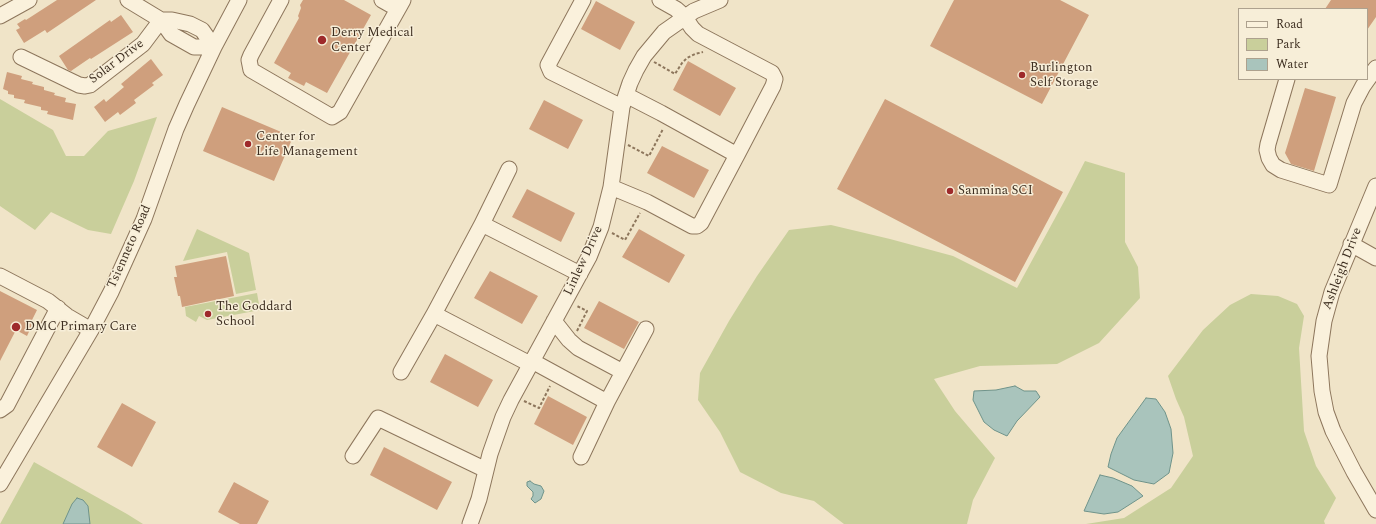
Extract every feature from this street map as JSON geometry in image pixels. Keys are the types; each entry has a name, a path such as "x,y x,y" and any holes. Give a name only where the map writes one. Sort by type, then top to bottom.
{"street":[{"path":"0,16 29,0"},
{"path":"128,0 161,20 172,20 190,24 202,30 214,47"},
{"name":"Tsienneto Road","path":"0,484 111,292 144,219 176,129 214,47 239,0"},
{"path":"281,0 251,55 249,60 251,70 332,117 340,112 401,5 382,0"},
{"path":"583,0 548,65 551,72 669,117 737,156"},
{"path":"611,187 647,202 692,226 697,226 701,223 737,156 773,86 775,79 772,73 698,34 684,16 676,9 660,0"},
{"name":"Linlew Drive","path":"470,524 479,499 496,436 503,418 511,400 589,257 601,227 611,187 624,101 633,77 644,56 664,32 684,16 720,0"},
{"name":"Solar Drive","path":"21,57 79,85 90,85 143,44 161,20"},
{"path":"1368,79 1376,68"},
{"path":"1288,80 1268,144 1269,158 1273,165 1282,170 1329,185 1354,103 1367,80"},
{"path":"401,372 482,224 509,169"},
{"name":"Ashleigh Drive","path":"1376,186 1332,292 1324,321 1319,356 1322,391 1326,412 1333,432 1376,510"},
{"path":"482,224 580,274"},
{"path":"1351,244 1376,258"},
{"path":"0,276 48,301 67,316 90,330"},
{"path":"0,410 6,405 58,308"},
{"path":"434,314 556,374 607,402"},
{"path":"554,321 571,342 578,348 622,372"},
{"path":"581,456 622,372 646,329"},
{"path":"353,456 378,418 486,470"}],"path":[{"path":"652,60 676,74 682,63 687,58 694,54 707,52 713,42"},
{"path":"624,143 649,156 669,117"},
{"path":"608,231 625,240 647,202"},
{"path":"571,342 587,311 573,303"},
{"path":"520,399 539,408 556,374"}],"green space":[{"path":"0,99 53,130 66,156 84,156 108,131 157,117 134,181 111,234 88,230 51,212 35,230 0,206"},
{"path":"1085,161 1125,173 1125,242 1138,267 1140,298 1099,343 1057,364 980,366 934,379 955,411 995,458 973,500 967,524 844,524 814,501 781,493 740,472 720,432 698,400 700,373 729,321 757,276 789,230 831,225 890,239 953,256 1017,288"},
{"path":"197,229 249,253 256,290 236,294 227,252 183,261"},
{"path":"257,293 260,310 207,320 199,316 196,322 186,316 185,307"},
{"path":"1251,294 1278,296 1297,304 1304,316 1299,348 1304,431 1316,466 1336,498 1324,521 1325,524 1086,524 1124,518 1171,488 1193,456 1184,417 1168,376 1203,330 1230,305"},
{"path":"34,462 127,514 143,524 0,524"}],"water":[{"path":"1015,386 1024,391 1036,391 1040,397 1017,421 1007,436 994,430 984,422 973,400 974,391 996,390"},
{"path":"1146,398 1156,399 1165,412 1171,429 1173,453 1169,473 1154,484 1134,480 1108,467 1117,438"},
{"path":"1100,475 1113,478 1132,486 1143,496 1118,512 1104,514 1084,511"},
{"path":"530,481 541,486 544,491 541,499 535,503 531,499 533,492 527,486 527,482"},
{"path":"77,498 83,500 88,506 90,524 63,524 72,504"}],"building":[{"path":"57,0 96,0 47,33 45,30 24,43 16,30 20,28 17,24 25,19 26,20"},
{"name":"Derry Medical Center","path":"303,0 344,0 371,15 327,93 306,82 304,86 288,78 291,73 274,63 299,18 298,16 301,8 300,5"},
{"name":"Burlington Self Storage","path":"954,0 1060,0 1089,15 1042,104 930,46"},
{"path":"1331,0 1376,0 1376,17 1368,29 1368,8 1326,8"},
{"path":"596,1 635,22 620,50 581,29"},
{"path":"121,15 133,32 71,71 68,70 59,56 110,20 111,22"},
{"path":"151,59 163,75 152,83 154,85 134,100 136,103 120,115 118,112 105,122 94,107 104,99 106,102 124,87 121,84"},
{"path":"688,61 736,88 720,116 673,90"},
{"path":"7,72 22,76 21,79 44,87 44,90 55,93 54,95 66,98 65,102 76,104 73,120 47,114 48,111 41,110 41,107 24,103 25,100 14,98 14,95 8,94 8,91 3,89"},
{"path":"1305,88 1336,97 1314,171 1291,164 1285,153"},
{"name":"Sanmina SCI","path":"885,99 1063,192 1015,282 837,189"},
{"path":"544,100 583,120 568,149 529,129"},
{"name":"Center for Life Management","path":"222,107 293,137 274,181 203,151"},
{"path":"662,146 709,170 694,198 647,173"},
{"path":"527,189 575,213 561,242 512,217"},
{"path":"639,229 685,255 669,283 622,257"},
{"path":"226,256 234,296 182,307 174,277 177,277 175,266"},
{"path":"490,271 538,296 522,324 474,298"},
{"name":"DMC Primary Care","path":"0,291 37,310 31,322 33,323 27,336 16,330 0,361"},
{"path":"599,301 639,322 624,349 584,328"},
{"path":"445,354 493,380 478,407 430,382"},
{"path":"548,396 587,417 573,445 534,424"},
{"path":"122,403 156,422 132,467 97,447"},
{"path":"384,447 452,482 437,510 370,475"},
{"path":"234,482 269,501 257,524 240,524 218,512"}],"place":[{"name":"Derry Medical Center","path":"322,40"},
{"name":"Burlington Self Storage","path":"1022,75"},
{"name":"Center for Life Management","path":"248,144"},
{"name":"Sanmina SCI","path":"950,191"},
{"name":"The Goddard School","path":"208,314"},
{"name":"DMC Primary Care","path":"16,327"}]}
